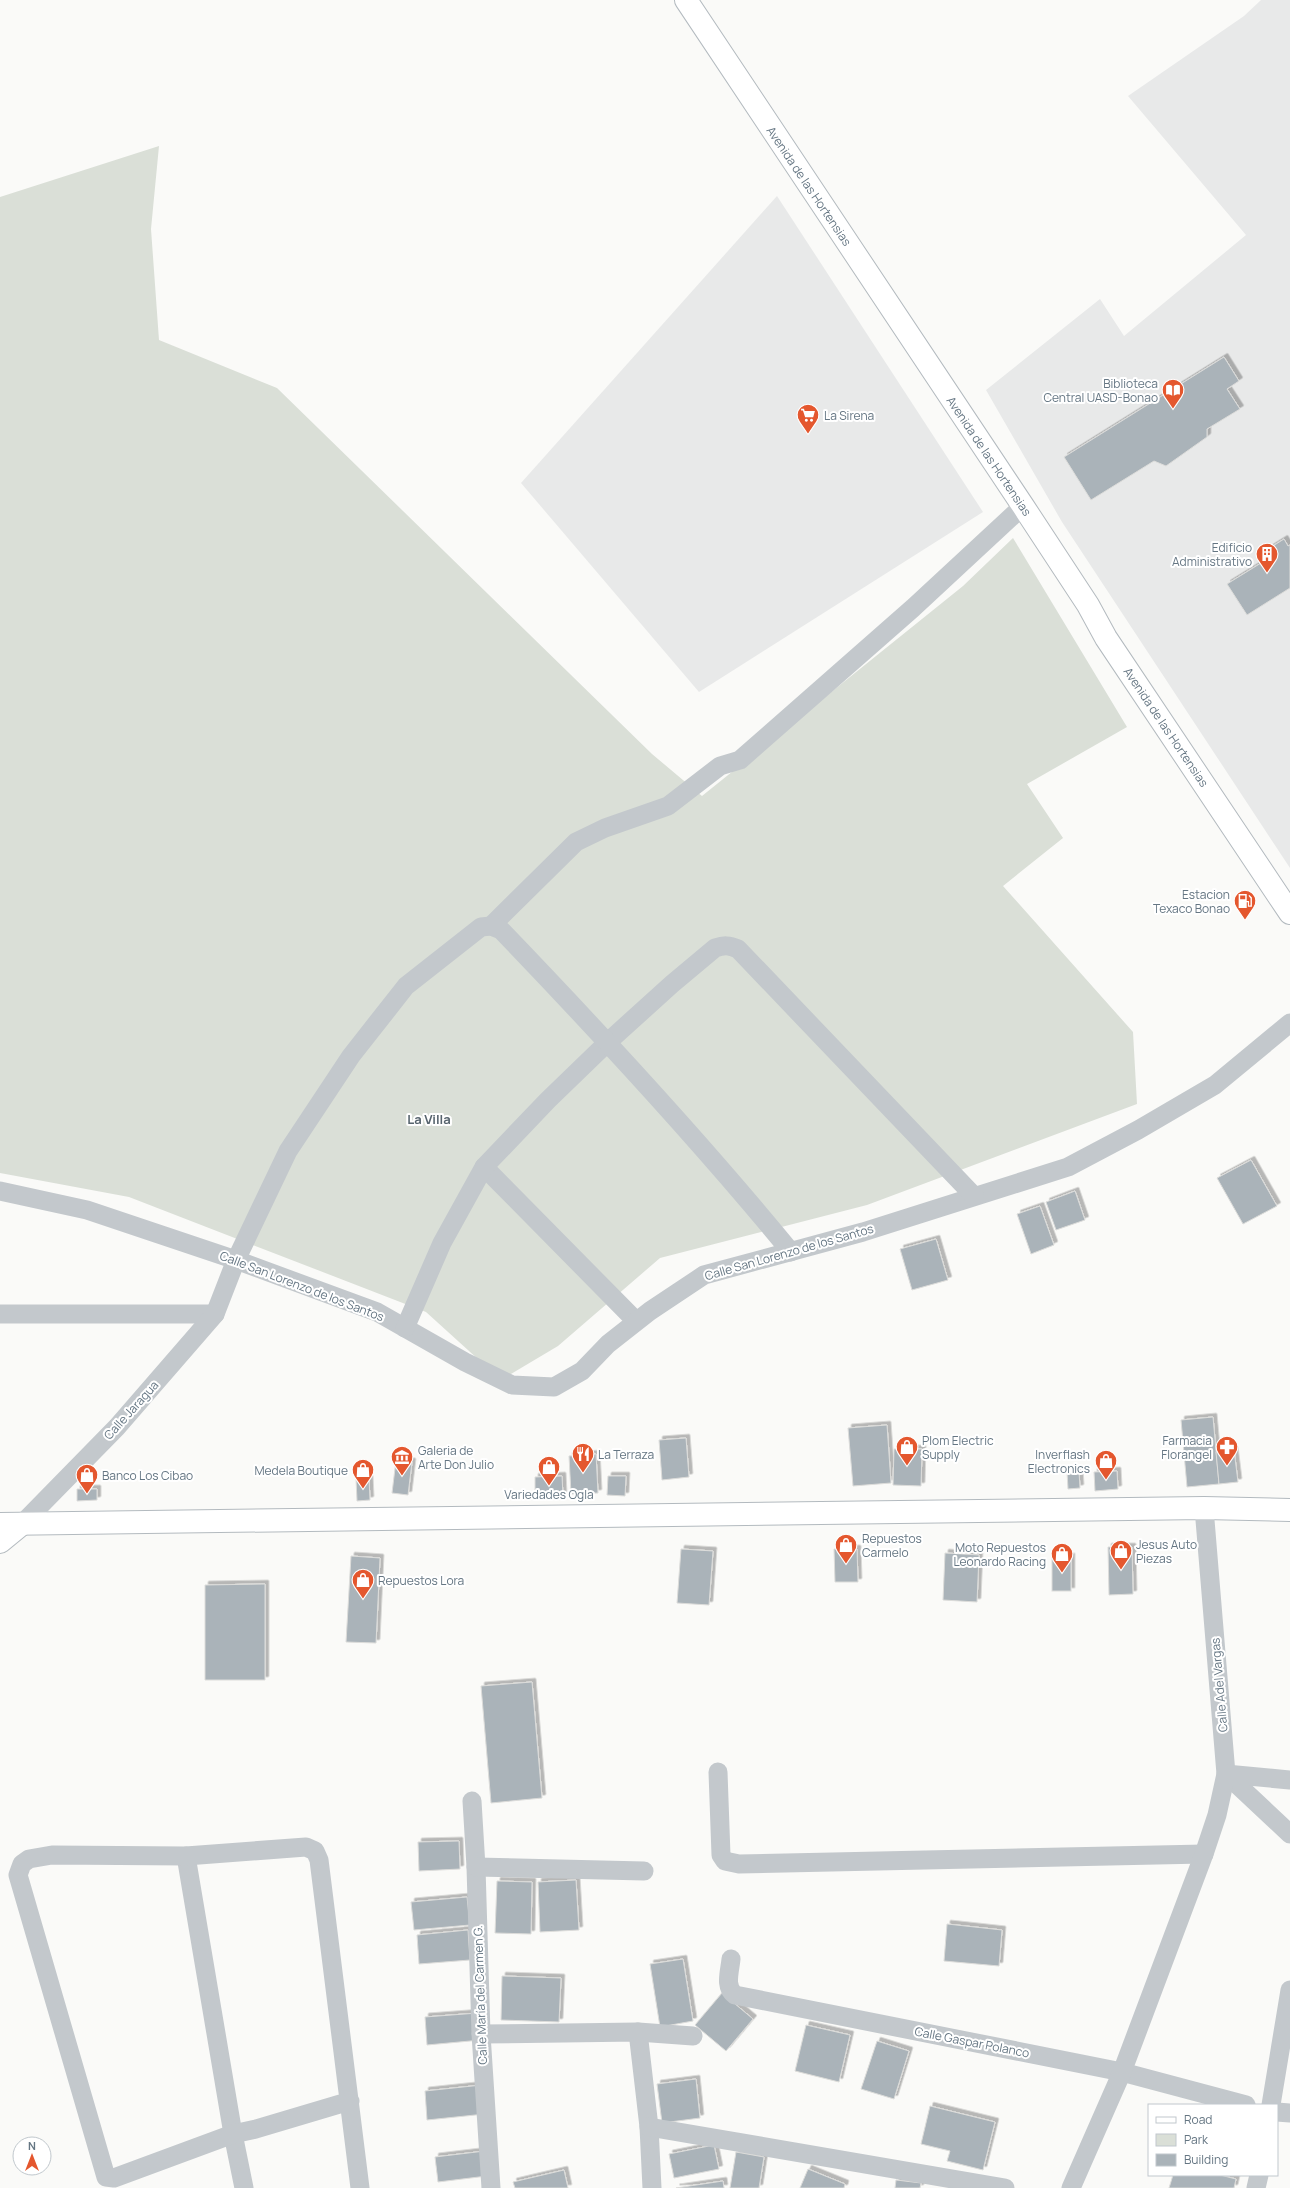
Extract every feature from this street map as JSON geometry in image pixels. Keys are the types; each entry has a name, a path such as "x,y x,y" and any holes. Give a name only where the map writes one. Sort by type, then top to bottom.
{"main road":[{"name":"Avenida de las Hortensias","path":"686,0 1023,506 1088,605 1106,638 1290,913"},
{"path":"0,1524 1204,1508 1290,1510"},
{"name":"Calle Jaragua","path":"0,1542 22,1524"}],"street":[{"path":"791,1252 750,1201 609,1041 501,930 491,926 576,842 605,828 668,806 720,766 740,760 913,608 1023,506"},
{"name":"Calle Jaragua","path":"22,1524 117,1427 215,1314 236,1260 288,1151 351,1056 406,986 482,927 491,926"},
{"path":"405,1328 442,1243 484,1167 548,1100 609,1041 672,984 715,948 722,945 730,945 738,949 974,1196"},
{"name":"Calle San Lorenzo de los Santos","path":"0,1190 87,1210 236,1260 377,1312 465,1362 512,1385 554,1387 582,1372 608,1344 636,1322 704,1275 863,1232 1068,1166 1138,1130 1214,1085 1290,1023"},
{"path":"484,1167 636,1322"},
{"path":"0,1314 215,1314"},
{"name":"Calle Adel Vargas","path":"1071,2188 1122,2072 1204,1854 1217,1815 1226,1774 1204,1508"},
{"path":"718,1772 721,1856 725,1861 738,1864 1204,1854"},
{"path":"1226,1774 1290,1780"},
{"path":"1226,1774 1290,1834"},
{"name":"Calle María del Carmen G.","path":"472,1801 476,1867 480,2034 491,2188"},
{"path":"350,2101 256,2129 233,2134 114,2178 107,2182 18,1875 22,1864 29,1859 52,1855 186,1856 306,1847 315,1850 319,1860 350,2101 360,2188"},
{"path":"186,1856 233,2134 244,2188"},
{"path":"476,1867 644,1871"},
{"name":"Calle Gaspar Polanco","path":"731,1959 728,1986 730,1991 735,1995 1122,2072 1242,2104"},
{"path":"1271,2104 1289,2002"},
{"path":"480,2034 638,2032 694,2036"},
{"path":"638,2032 649,2127 652,2188"},
{"path":"1278,2112 1290,2113"},
{"path":"649,2127 1005,2188"},
{"path":"1256,2188 1259,2176"}],"shaded area":[{"path":"1261,0 1290,0 1290,868 1062,522 986,390 1100,299 1124,336 1246,235 1128,96 1244,16"},
{"path":"777,196 983,512 699,692 521,483"}],"green space":[{"path":"159,146 151,229 159,340 277,388 652,754 702,796 963,586 1013,538 1127,727 1027,784 1063,838 1003,886 1133,1032 1137,1104 867,1205 660,1258 558,1346 501,1380 426,1312 129,1197 0,1173 0,197"}],"building":[{"path":"1224,357 1239,381 1227,389 1240,409 1207,429 1207,437 1166,466 1154,461 1091,500 1064,457"},
{"name":"Edificio Administrativo","path":"1284,539 1288,546 1290,545 1290,588 1247,615 1227,584 1261,563 1257,556"},
{"path":"1251,1160 1277,1206 1243,1224 1217,1178"},
{"path":"1075,1191 1085,1220 1056,1230 1046,1202"},
{"path":"1040,1206 1054,1245 1031,1254 1017,1214"},
{"path":"936,1239 948,1280 912,1290 900,1249"},
{"path":"1213,1417 1219,1484 1187,1487 1181,1420"},
{"path":"887,1425 891,1483 853,1486 848,1428"},
{"path":"686,1438 689,1477 662,1480 659,1440"},
{"name":"Plom Electric Supply","path":"894,1449 922,1449 921,1486 893,1485"},
{"name":"Farmacia Florangel","path":"1234,1450 1238,1482 1219,1484 1216,1452"},
{"name":"La Terraza","path":"596,1454 598,1493 571,1494 569,1456"},
{"name":"Galeria de Arte Don Julio","path":"396,1460 412,1462 408,1495 392,1493"},
{"name":"Inverflash Electronics","path":"1117,1471 1118,1489 1095,1491 1094,1472"},
{"path":"1067,1472 1079,1472 1080,1488 1068,1489"},
{"name":"Variedades Ogla","path":"562,1476 563,1497 535,1497 535,1477"},
{"path":"608,1476 626,1476 625,1496 607,1495"},
{"name":"Medela Boutique","path":"356,1479 369,1479 370,1500 357,1501"},
{"name":"Banco Los Cibao","path":"77,1489 97,1489 97,1500 77,1501"},
{"name":"Jesus Auto Piezas","path":"1108,1547 1132,1547 1133,1594 1109,1595"},
{"path":"681,1549 713,1551 709,1605 677,1603"},
{"name":"Repuestos Carmelo","path":"834,1549 857,1549 858,1582 835,1582"},
{"path":"945,1553 979,1555 977,1602 943,1600"},
{"name":"Repuestos Lora","path":"351,1556 380,1558 376,1643 346,1642"},
{"name":"Moto Repuestos Leonardo Racing","path":"1052,1557 1071,1557 1071,1591 1052,1591"},
{"path":"265,1584 265,1680 205,1680 205,1585"},
{"path":"532,1682 542,1798 491,1803 481,1686"},
{"path":"459,1841 460,1869 419,1871 418,1842"},
{"path":"576,1880 579,1930 540,1932 538,1882"},
{"path":"497,1881 532,1882 531,1934 495,1933"},
{"path":"467,1897 470,1925 414,1930 411,1902"},
{"path":"947,1924 1002,1930 999,1966 944,1961"},
{"path":"468,1930 470,1960 419,1964 417,1935"},
{"path":"683,1959 693,2021 660,2027 650,1964"},
{"path":"502,1976 561,1978 559,2022 501,2020"},
{"path":"722,1993 753,2019 726,2051 695,2025"},
{"path":"478,2013 481,2040 427,2045 425,2017"},
{"path":"806,2025 850,2035 839,2082 795,2071"},
{"path":"877,2041 909,2051 894,2099 861,2089"},
{"path":"696,2079 700,2118 662,2123 657,2084"},
{"path":"482,2085 485,2114 427,2120 425,2091"},
{"path":"930,2106 995,2122 983,2170 947,2161 950,2151 921,2144"},
{"path":"714,2145 719,2169 674,2178 669,2154"},
{"path":"485,2151 487,2176 438,2182 435,2157"},
{"path":"736,2152 764,2157 759,2188 730,2188"},
{"path":"808,2169 845,2184 844,2188 800,2188"},
{"path":"564,2170 568,2188 515,2188 513,2182"},
{"path":"1173,2176 1224,2176 1236,2179 1234,2188 1169,2188"},
{"path":"896,2180 921,2183 920,2188 895,2188"},
{"path":"723,2181 724,2188 676,2188"}],"place":[{"name":"Biblioteca Central UASD-Bonao","path":"1173,410"},
{"name":"La Sirena","path":"808,434"},
{"name":"Edificio Administrativo","path":"1267,574"},
{"name":"Estacion Texaco Bonao","path":"1245,920"},
{"name":"Plom Electric Supply","path":"907,1466"},
{"name":"Farmacia Florangel","path":"1227,1466"},
{"name":"La Terraza","path":"583,1474"},
{"name":"Galeria de Arte Don Julio","path":"402,1476"},
{"name":"Inverflash Electronics","path":"1106,1480"},
{"name":"Variedades Ogla","path":"549,1486"},
{"name":"Medela Boutique","path":"363,1490"},
{"name":"Banco Los Cibao","path":"87,1494"},
{"name":"Repuestos Carmelo","path":"846,1564"},
{"name":"Jesus Auto Piezas","path":"1121,1570"},
{"name":"Moto Repuestos Leonardo Racing","path":"1062,1574"},
{"name":"Repuestos Lora","path":"363,1600"}],"district":[{"name":"La Villa","path":"429,1119"}]}
